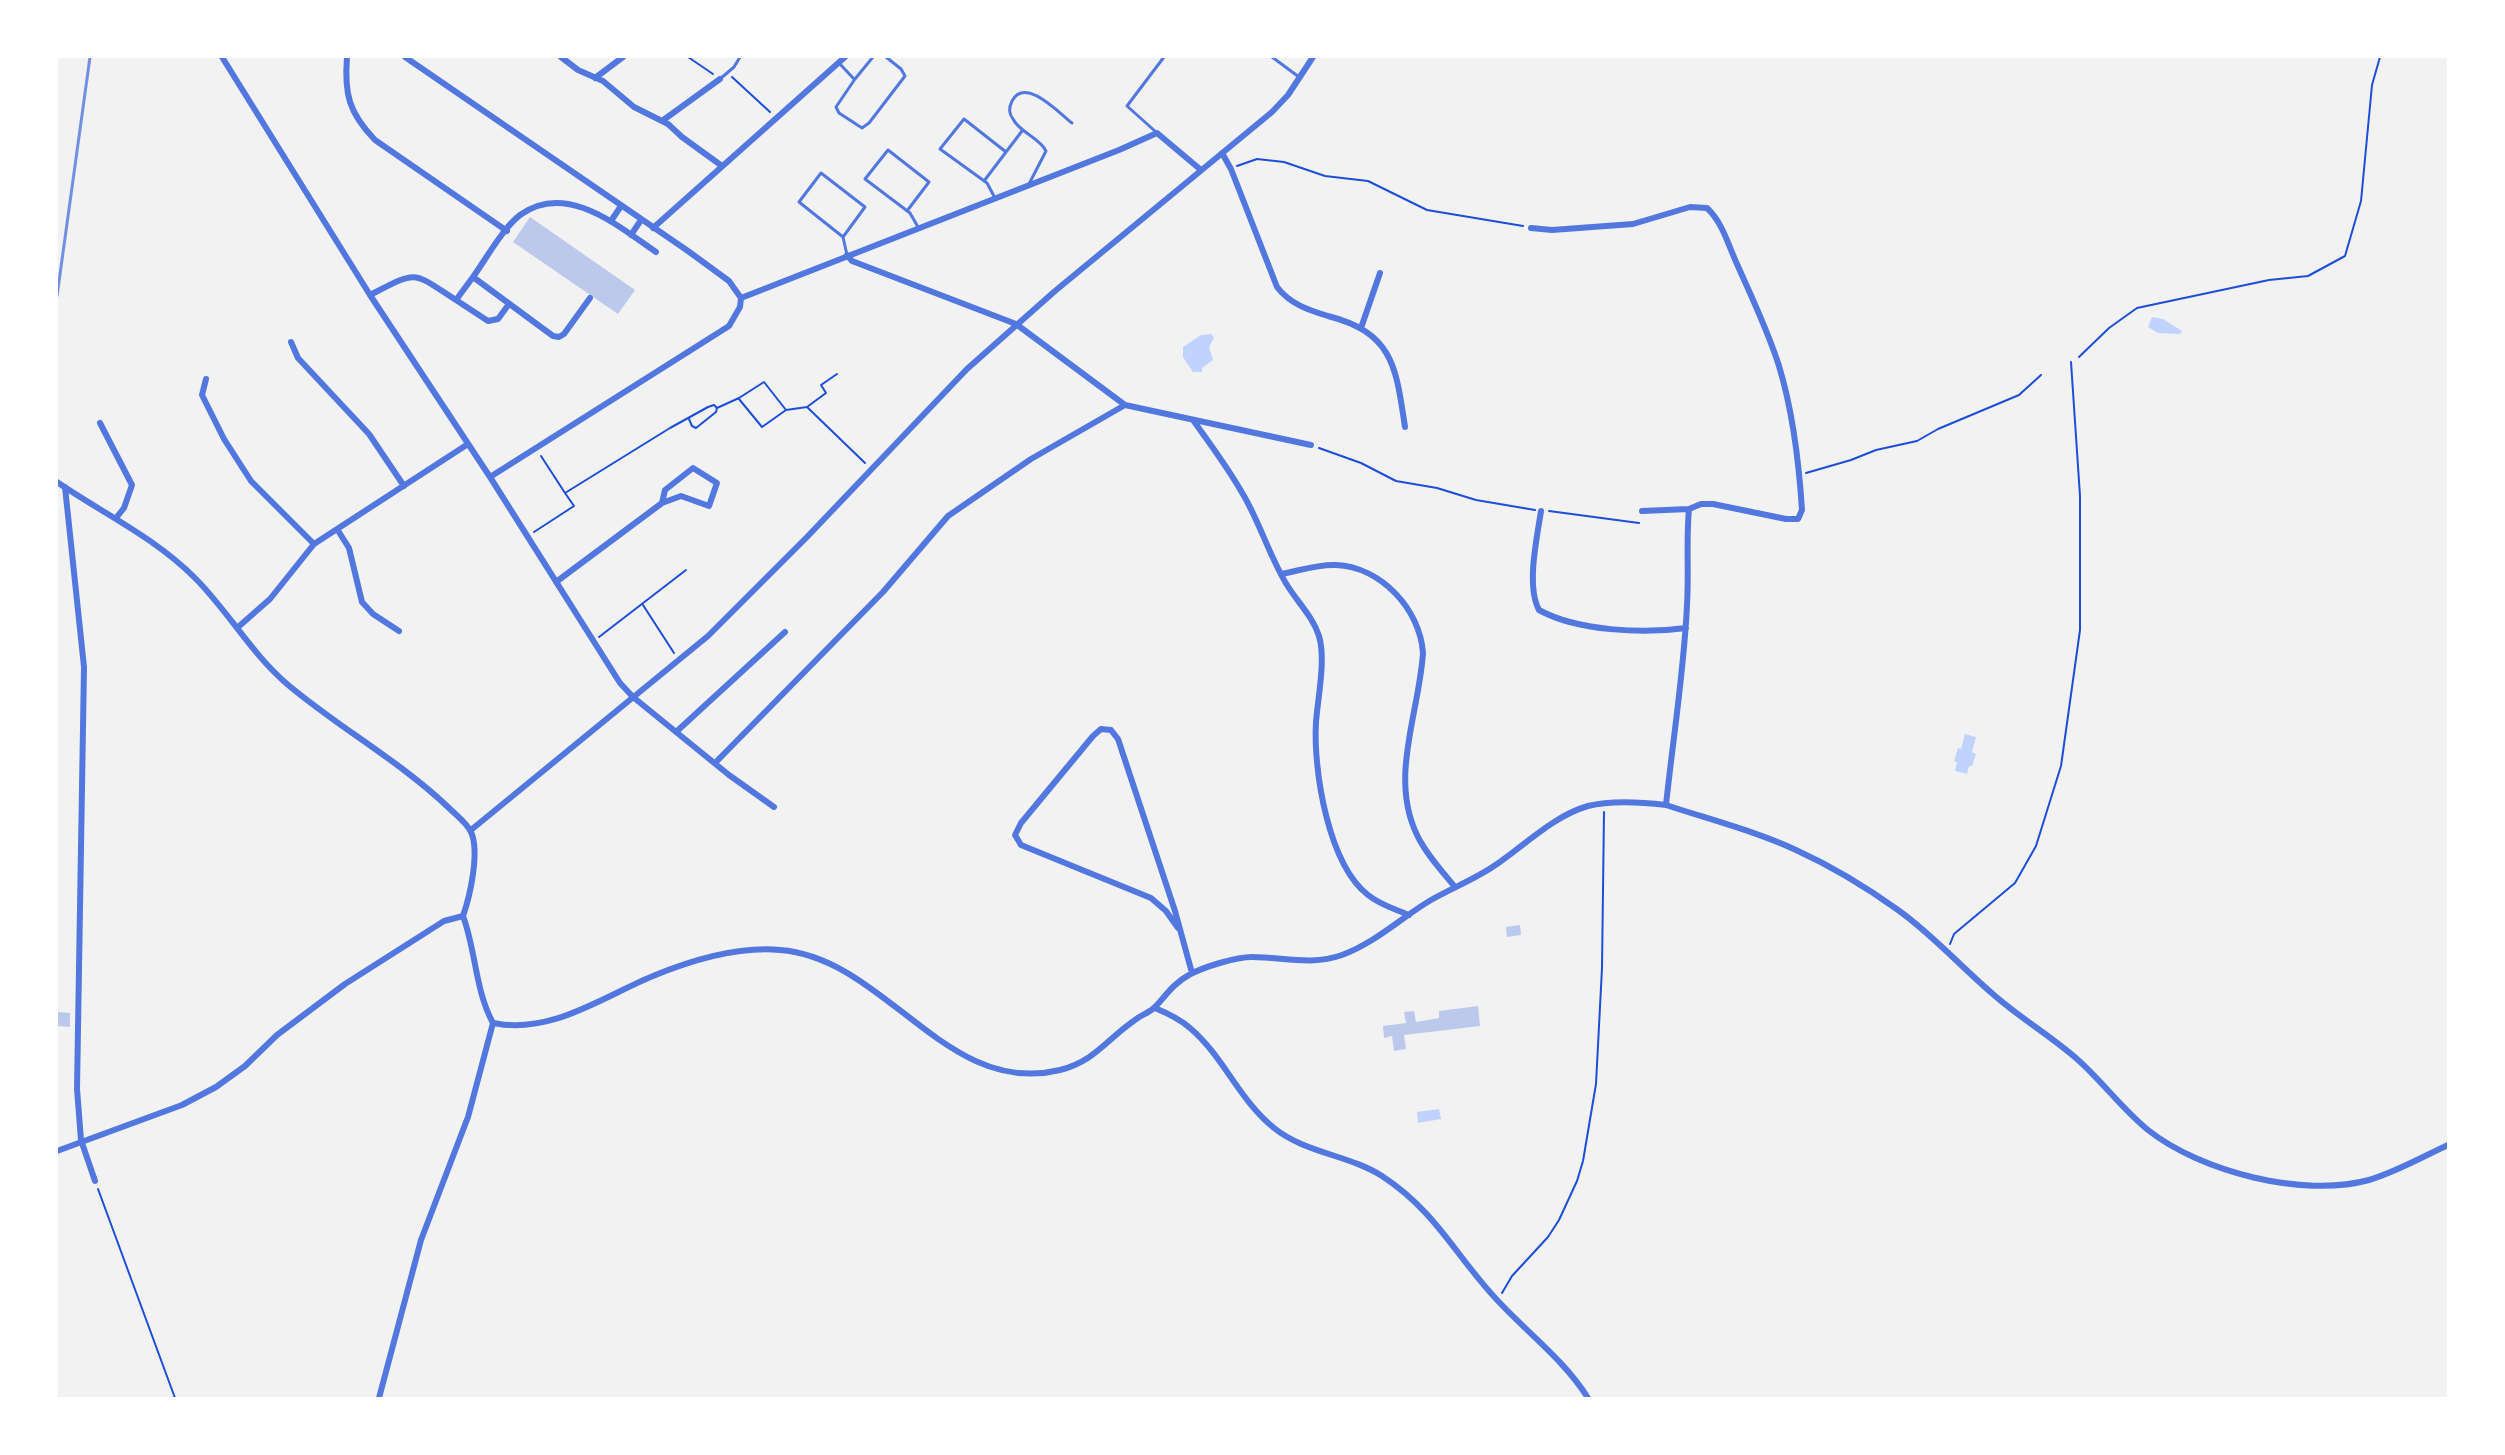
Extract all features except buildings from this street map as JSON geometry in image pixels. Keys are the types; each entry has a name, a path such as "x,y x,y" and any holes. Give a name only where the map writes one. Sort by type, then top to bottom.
{"street":[{"path":"222,57 370,295 490,477 620,682 633,697 729,776 774,807"},
{"path":"347,57 347,98 362,126 375,140 507,231"},
{"path":"405,57 729,281 741,298 740,307 729,326 490,477"},
{"path":"561,57 578,70 616,91 634,107 662,121 722,166"},
{"path":"595,78 623,57"},
{"path":"654,228 845,57"},
{"path":"471,830 680,660 753,592 967,369 1016,324 1272,112 1300,78 1313,57"},
{"path":"662,121 720,79"},
{"path":"741,298 1157,133 1201,170"},
{"path":"1222,153 1231,169 1272,278 1282,294 1300,306 1346,320 1361,328 1378,342 1396,373 1406,427"},
{"path":"456,300 519,216 544,205 559,203 591,209 656,252"},
{"path":"611,221 621,206"},
{"path":"1531,228 1552,230 1633,224 1696,206 1707,208 1713,214 1759,313 1779,366 1800,474 1802,510 1798,519 1786,519 1706,503 1689,509 1642,511"},
{"path":"631,235 641,220"},
{"path":"847,255 852,261 1016,324 1125,405 1311,445"},
{"path":"1361,328 1380,273"},
{"path":"370,295 405,277 414,275 488,321 498,319 509,304"},
{"path":"473,277 553,336 559,337 564,334 590,298"},
{"path":"291,342 298,358 369,434 404,486"},
{"path":"206,379 202,396 237,461 251,482 314,544"},
{"path":"716,763 883,592 948,516 1031,459 1125,405"},
{"path":"1193,420 1245,497 1281,574 1312,621 1319,638 1321,661 1315,737 1317,773 1321,797 1336,843 1351,875 1363,891 1375,900 1409,915"},
{"path":"100,423 132,485 124,508 117,518"},
{"path":"237,628 270,599 314,544 468,444"},
{"path":"556,582 662,503 681,496 709,506 717,483 693,468 665,490 662,503"},
{"path":"57,482 117,518 171,555 196,579 256,651 287,684 432,792 471,830 474,851 469,898 463,916 471,936 483,1003 493,1023 483,1068 464,1128 421,1240 379,1398"},
{"path":"65,487 84,667 77,1089 81,1140 95,1181"},
{"path":"1666,805 1688,603 1686,536 1689,509"},
{"path":"1541,511 1533,586 1534,600 1539,610 1556,617 1598,627 1646,632 1686,628"},
{"path":"337,529 349,548 362,602 373,614 399,631"},
{"path":"1281,574 1329,565 1357,569 1384,584 1400,599 1414,618 1422,639 1423,653 1405,773 1405,798 1410,818 1422,844 1455,887"},
{"path":"676,732 785,632"},
{"path":"1178,928 1166,911 1151,898 1021,845 1015,835 1021,823 1101,729 1111,730 1118,739 1174,911 1192,973"},
{"path":"493,1023 517,1026 557,1018 653,975 695,961 768,949 792,951 831,963 879,993 929,1033 955,1050 993,1068 1014,1073 1043,1073 1079,1063 1097,1053 1133,1021 1155,1008 1169,988 1192,973 1247,957 1305,962 1334,958 1363,944 1455,887 1493,867 1569,814 1602,803 1666,805 1794,849 1827,866 1899,911 1919,926 1998,999 2076,1058 2147,1129 2175,1149 2207,1164 2282,1183 2337,1185 2380,1176 2448,1144"},
{"path":"57,1151 81,1140 182,1105 216,1087 245,1066 277,1035 345,984 444,921 463,916"},
{"path":"1155,1008 1181,1021 1203,1040 1254,1111 1277,1131 1296,1141 1379,1174 1419,1204 1498,1300 1556,1357 1588,1398"}],"lane":[{"path":"720,79 727,74 740,57"},
{"path":"873,57 836,107 839,113 862,128 869,123 905,76 901,69 886,57"},
{"path":"1157,133 1127,106 1164,57"},
{"path":"1272,57 1300,78"},
{"path":"839,63 855,79"},
{"path":"1028,185 1046,151 1013,120 1010,107 1018,94 1025,91 1034,94 1072,123"},
{"path":"995,198 984,181 940,149 963,119 1006,152"},
{"path":"984,181 1022,130"},
{"path":"907,211 929,182 888,150 865,179 907,211 918,227"},
{"path":"843,237 865,207 821,173 799,202 843,237 847,255"}],"path":[{"path":"688,57 720,79"},
{"path":"2079,357 2109,328 2137,308 2269,280 2308,276 2345,256 2361,201 2372,85 2380,57"},
{"path":"727,74 776,118"},
{"path":"1231,169 1257,159 1284,162 1325,176 1368,181 1427,210 1462,214 1531,228"},
{"path":"1957,963 1950,943 1954,934 2015,883 2036,846 2061,766 2080,630 2080,495 2071,362"},
{"path":"739,398 762,427 786,410 807,407 826,393 821,385 837,374"},
{"path":"1800,474 1851,460 1876,450 1917,441 1938,429 2019,395 2041,375"},
{"path":"689,419 692,426 696,428 716,412 717,408 739,398 764,382 786,410"},
{"path":"565,493 670,428 714,405 717,408"},
{"path":"807,407 872,469"},
{"path":"1311,445 1361,463 1396,481 1437,488 1476,500 1541,511 1640,523"},
{"path":"528,536 574,506 537,448"},
{"path":"594,640 643,605 686,570"},
{"path":"643,605 680,660"},
{"path":"1498,1300 1512,1276 1548,1237 1559,1220 1577,1181 1583,1161 1596,1084 1602,968 1605,820 1602,803"},
{"path":"95,1181 176,1398"}],"water":[{"path":"2152,317 2163,319 2182,331 2180,334 2158,333 2148,327"},
{"path":"1211,334 1214,338 1209,347 1213,360 1202,368 1202,372 1193,372 1183,357 1183,347 1201,335"},
{"path":"1965,734 1976,737 1972,752 1976,754 1967,774 1955,771 1957,762 1954,761 1958,748 1961,749"},
{"path":"1439,1109 1441,1119 1418,1123 1417,1112"}],"railway":[{"path":"57,296 90,57"}]}
